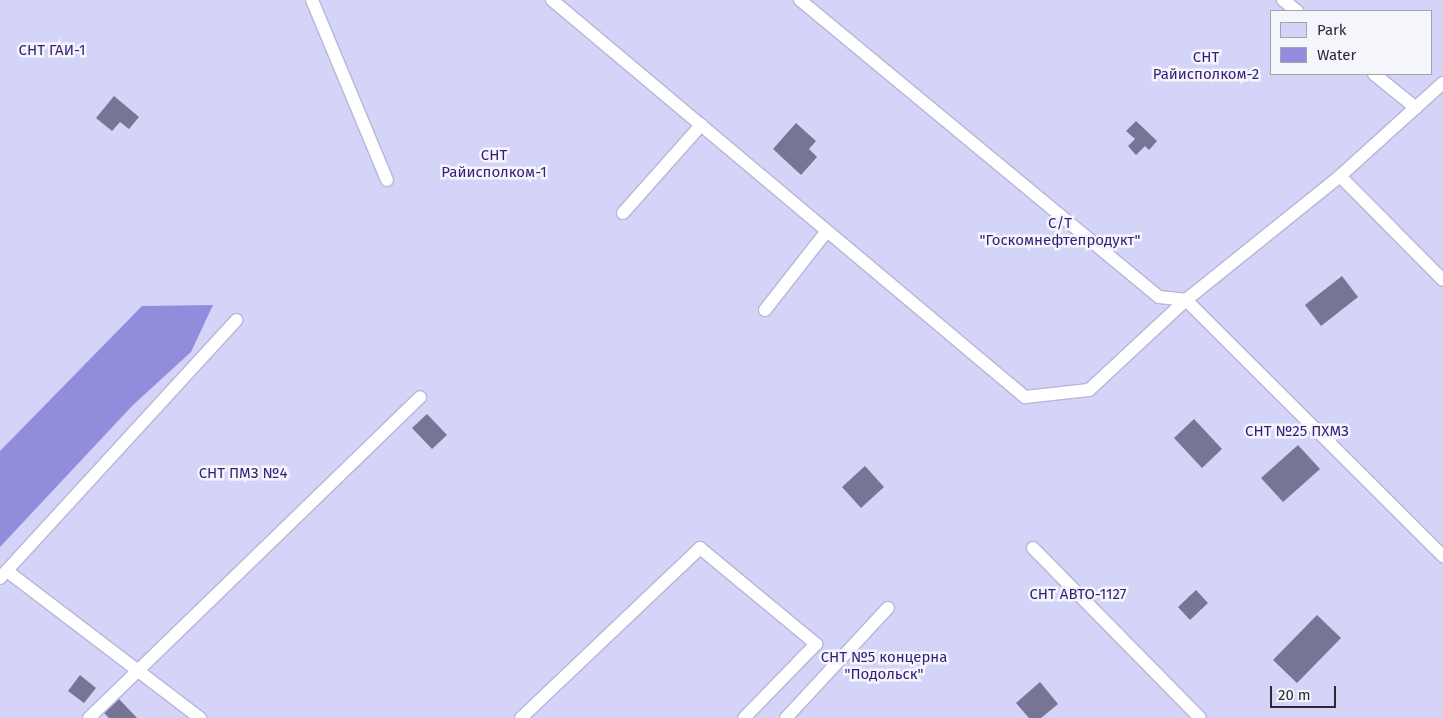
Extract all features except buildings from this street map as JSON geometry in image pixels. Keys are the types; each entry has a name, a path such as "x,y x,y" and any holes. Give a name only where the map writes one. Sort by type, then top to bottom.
{"lane":[{"path":"312,0 387,180"},
{"path":"552,0 1025,397 1089,390 1186,300 1340,176 1443,83"},
{"path":"800,0 1160,297 1186,300 1443,556"},
{"path":"1283,0 1296,10"},
{"path":"1375,75 1416,108"},
{"path":"623,213 701,125"},
{"path":"1340,176 1443,280"},
{"path":"765,310 827,230"},
{"path":"200,718 137,670 4,575 236,320"},
{"path":"89,718 420,397"},
{"path":"521,718 700,548 816,644 744,718"},
{"path":"1033,548 1200,718"},
{"path":"786,718 888,608"}],"green space":[{"path":"0,0 1443,0 1443,718 0,718"}],"water":[{"path":"213,305 191,352 133,405 0,547 0,451 142,306"}],"park label":[{"name":"СНТ ГАИ-1","path":"52,51"},
{"name":"СНТ Райисполком-2","path":"1206,66"},
{"name":"СНТ Райисполком-1","path":"494,164"},
{"name":"С/Т \"Госкомнефтепродукт\"","path":"1060,232"},
{"name":"СНТ №25 ПХМЗ","path":"1297,432"},
{"name":"СНТ ПМЗ №4","path":"243,474"},
{"name":"СНТ АВТО-1127","path":"1078,595"},
{"name":"СНТ №5 концерна \"Подольск\"","path":"884,666"}]}
